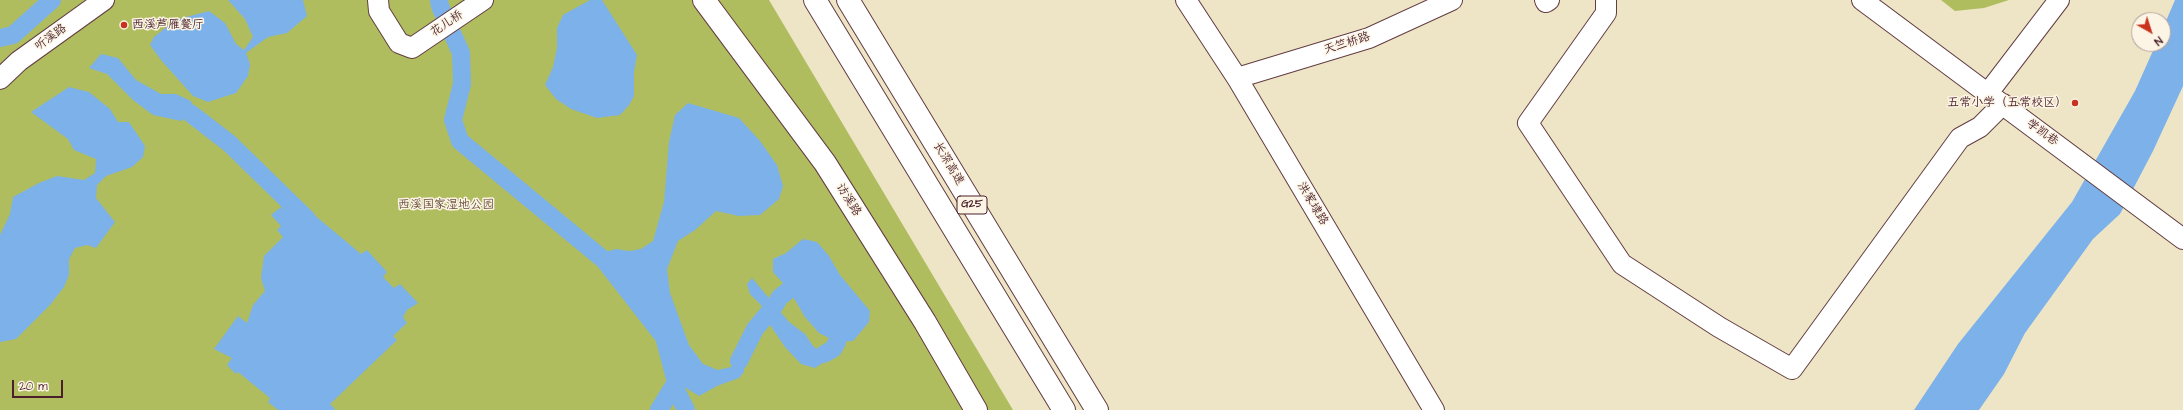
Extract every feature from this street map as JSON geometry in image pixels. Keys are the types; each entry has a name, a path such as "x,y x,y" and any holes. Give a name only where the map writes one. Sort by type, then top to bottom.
{"main road":[{"name":"G25","path":"815,0 1064,410"},
{"name":"长深高速","path":"848,0 1097,410"},
{"name":"访溪路","path":"708,2 825,163 925,322 976,410"}],"street":[{"name":"听溪路","path":"0,79 19,61 104,0"},
{"name":"花儿桥","path":"378,0 379,11 399,43 412,48 483,0"},
{"name":"洪家埭路","path":"1186,0 1237,78 1434,410"},
{"name":"天竺桥路","path":"1237,78 1369,38 1452,0"},
{"path":"1606,0 1606,13 1528,123 1622,264 1719,327 1792,370 1960,138 1980,127 1996,99 2059,0"},
{"name":"学凯巷","path":"1862,0 2183,239"}],"green space":[{"name":"西溪国家湿地公园","path":"0,0 769,0 1013,410 0,410"},
{"path":"1941,0 2009,0 1984,8 1955,11"}],"water":[{"path":"228,0 303,0 307,16 287,33 268,37 246,53 250,64 248,76 236,93 208,102 193,96 161,60 150,45 154,37 175,20 209,11 225,23 236,44 244,50 253,37 245,19"},
{"path":"590,0 602,0 637,55 634,72 634,96 629,105 620,115 597,118 571,109 556,99 545,85 553,67 557,48 557,28 563,15"},
{"path":"2175,0 2183,0 2183,86 2153,151 2120,214 2093,239 2025,333 2004,374 1979,410 1914,410 1958,344 2072,202 2135,91 2152,52 2171,52 2170,12"},
{"path":"101,54 118,58 136,80 161,94 176,94 191,101 194,110 181,121 153,115 133,100 107,74 89,68"},
{"path":"69,87 89,92 110,109 118,122 129,122 145,146 143,157 132,167 106,176 97,185 96,198 115,222 96,248 87,245 75,248 69,259 69,275 64,287 50,305 16,339 0,342 0,235 10,214 13,197 39,183 57,176 84,180 95,173 96,159 74,150 68,139 31,112"},
{"path":"688,103 739,118 760,141 777,165 783,186 779,199 760,215 739,216 716,211 695,230 678,241 667,269 670,293 689,345 703,364 718,370 731,367 739,361 744,365 744,372 739,378 717,386 699,396 676,382 664,337 598,254 616,249 629,251 641,249 653,241 664,202 669,142 675,115"},
{"path":"294,198 361,254 367,250 387,272 383,277 394,288 400,284 418,303 407,310 403,317 407,323 393,336 397,340 330,404 335,409 334,410 278,410 268,402 270,398 238,372 236,374 227,365 232,358 214,349 238,316 247,323 253,305 265,291 261,278 264,256 283,237 277,230 281,226 271,215 281,207 283,209"},
{"path":"803,239 817,242 829,256 840,275 870,311 869,322 853,341 837,342 819,333 805,317 789,290 773,272 773,259 786,253"},
{"path":"752,278 789,322 805,334 813,346 829,359 815,368 801,364 785,347 768,322 761,305 750,294 747,284"}],"waterway":[{"path":"0,38 13,35 52,0"},
{"path":"439,0 440,6 461,53 462,84 453,120 460,141 604,260 664,337 676,382 659,410"},
{"path":"190,113 229,143 307,219"},
{"path":"739,361 755,329 780,297 789,290"},
{"path":"824,354 833,349 837,342"},
{"path":"674,386 686,410"}],"place":[{"name":"西溪芦雁餐厅","path":"124,25"},
{"name":"五常小学（五常校区）","path":"2075,103"}]}
